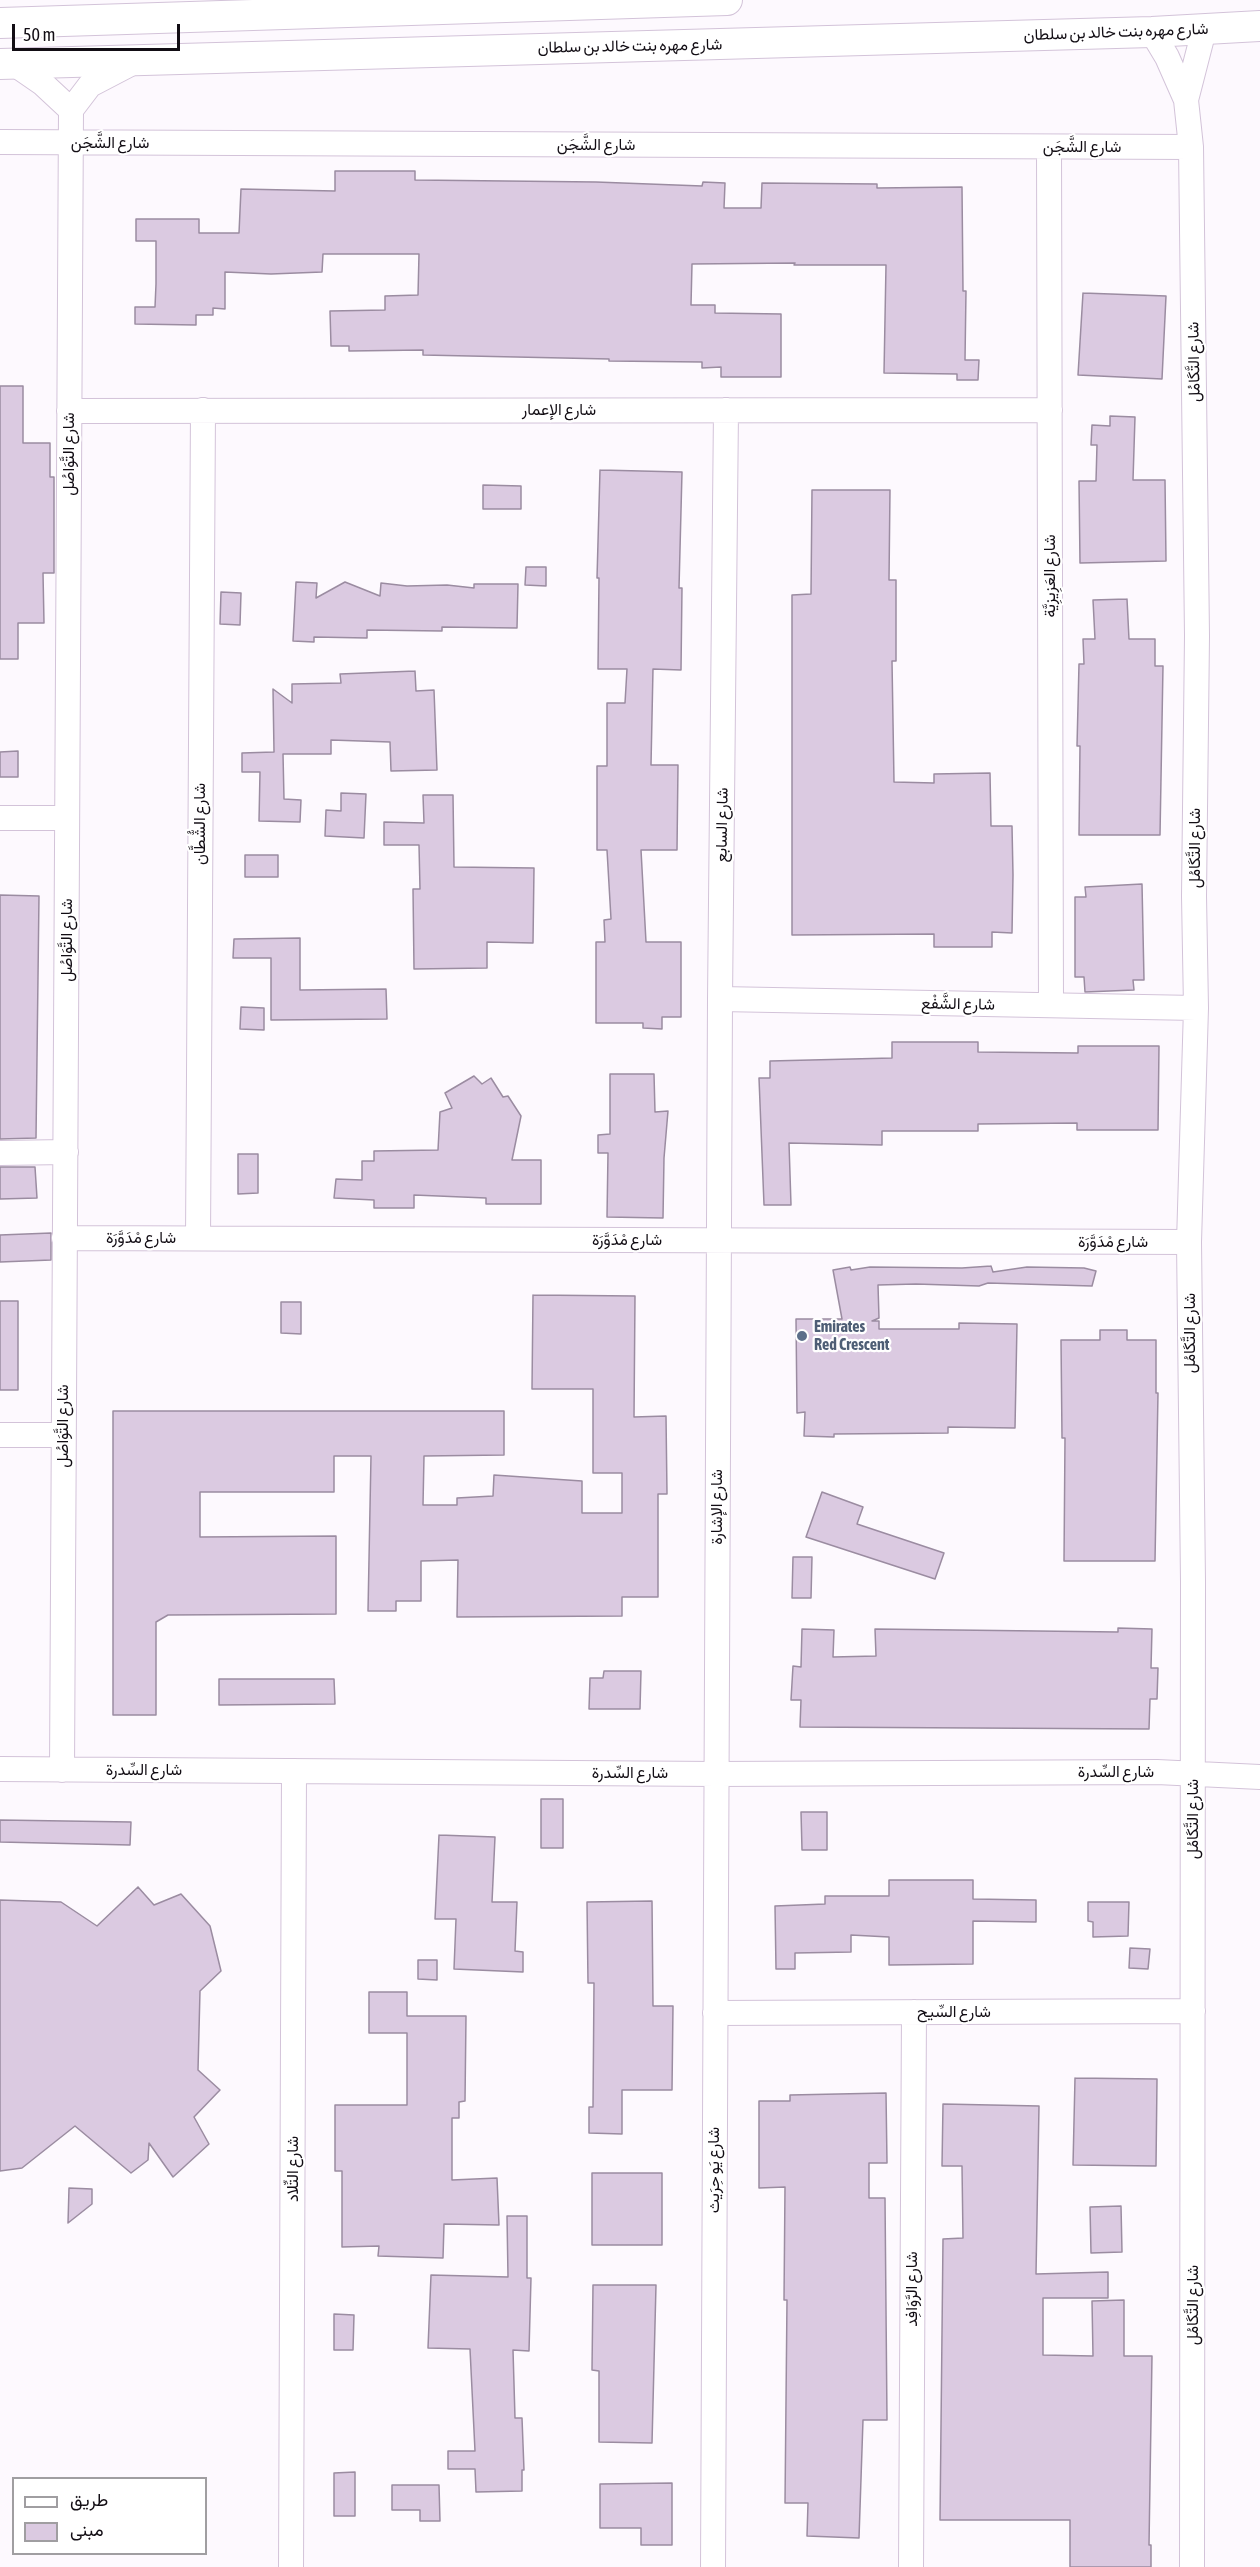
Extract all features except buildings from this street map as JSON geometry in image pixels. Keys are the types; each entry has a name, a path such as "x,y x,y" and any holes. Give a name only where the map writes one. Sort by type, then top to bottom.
{"street":[{"path":"0,23 402,5 727,0"},
{"name":"شارع مهره بنت خالد بن سلطان","path":"6,63 1152,32 1260,26"},
{"name":"شارع التَّكَامُل","path":"1186,100 1204,30"},
{"name":"شارع التَّكَامُل","path":"1152,32 1167,57 1186,100 1191,147 1197,636 1194,885 1197,1008 1189,1242 1193,2011 1192,2567"},
{"path":"6,63 42,83 71,110 90,85 141,58"},
{"name":"شارع التَّوَاصُل","path":"62,1770 71,110"},
{"name":"شارع الشَّجَن","path":"0,142 1191,147"},
{"name":"شارع العَزِيزِيَّة","path":"1049,147 1051,1005"},
{"name":"شارع الشُّطَّان","path":"198,1238 203,410"},
{"name":"شارع السابع","path":"719,1241 726,410"},
{"name":"شارع الإعمار","path":"69,411 1050,410"},
{"path":"0,818 67,818"},
{"name":"شارع الشَّفْع","path":"720,999 1197,1008"},
{"path":"0,1153 66,1152"},
{"name":"شارع مْدَوَّرَة","path":"64,1238 1189,1242"},
{"name":"شارع الإشارة","path":"716,1774 719,1241"},
{"path":"0,1435 63,1435"},
{"name":"شارع السِّدرة","path":"0,1769 716,1774 1192,1773 1260,1778"},
{"name":"شارع التِّلاد","path":"291,2567 294,1771"},
{"name":"شارع يَو حِرَيث","path":"712,2567 716,1774"},
{"name":"شارع السِّيح","path":"715,2013 1193,2011"},
{"name":"شارع الرَّوَافِد","path":"911,2567 914,2012"}],"place":[{"name":"Emirates Red Crescent","path":"802,1336"}]}
